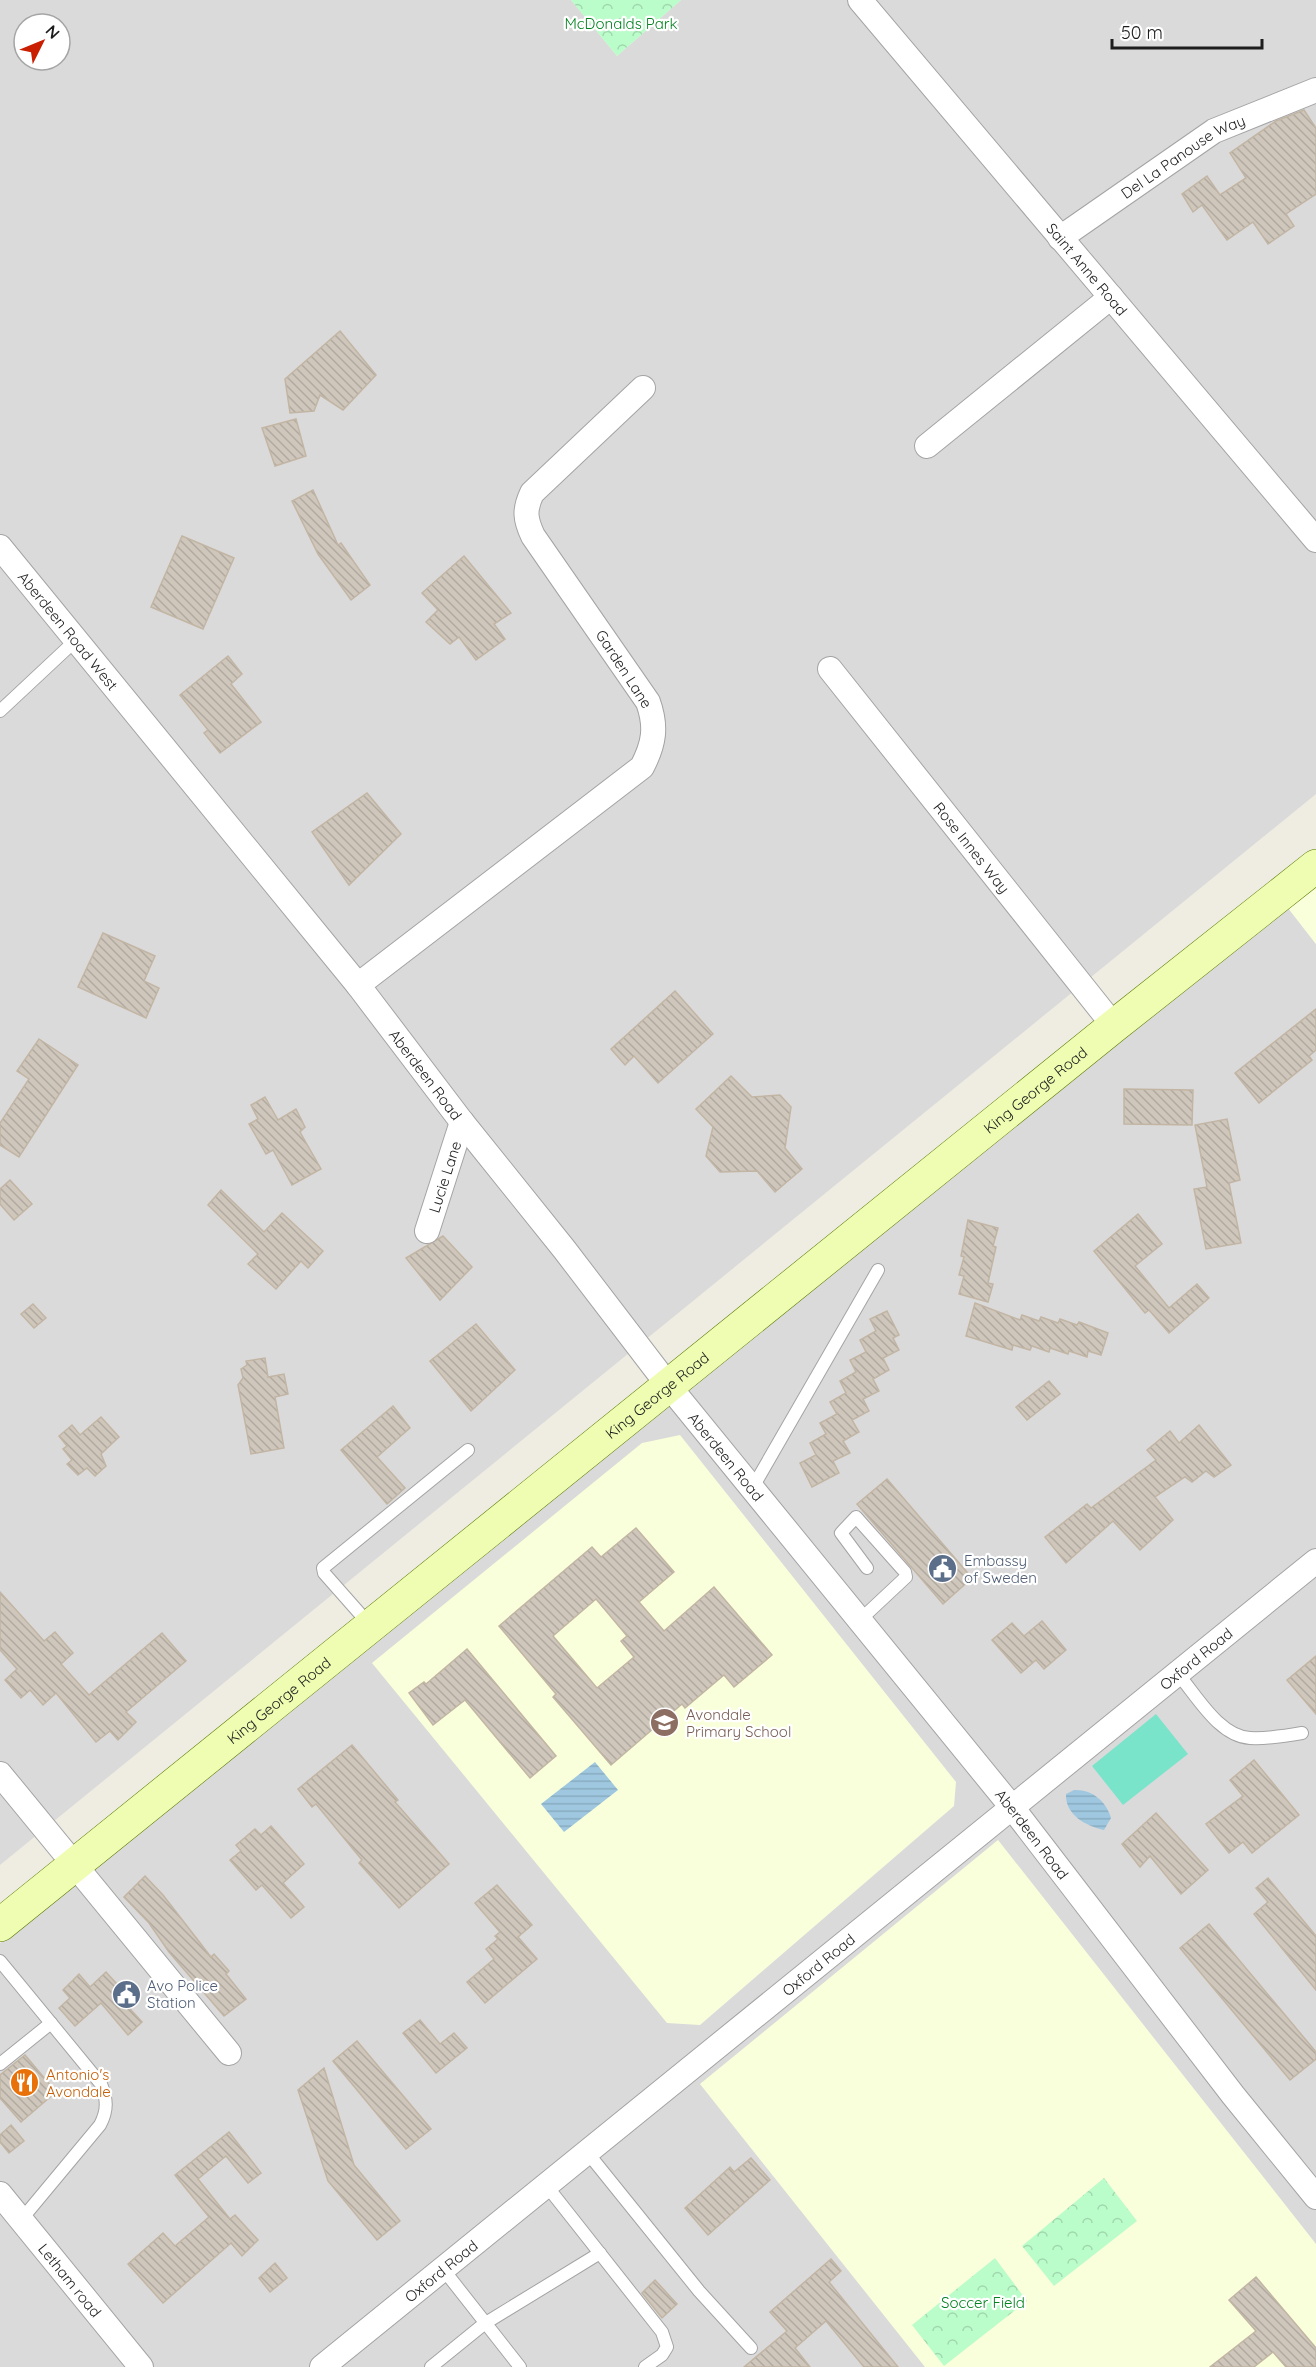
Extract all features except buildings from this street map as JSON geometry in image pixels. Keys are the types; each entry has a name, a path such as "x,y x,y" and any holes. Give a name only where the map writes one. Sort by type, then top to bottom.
{"main road":[{"name":"King George Road","path":"0,1925 1114,1026 1316,866"}],"street":[{"name":"Saint Anne Road","path":"860,0 1316,540"},
{"name":"Del La Panouse Way","path":"1060,237 1214,131 1316,90"},
{"path":"927,446 1111,297"},
{"name":"Garden Lane","path":"358,985 642,767 651,750 655,733 654,717 648,702 533,536 525,519 526,506 532,493 643,388"},
{"name":"Aberdeen Road West","path":"0,547 136,714"},
{"name":"Rose Innes Way","path":"830,669 1114,1026"},
{"name":"Aberdeen Road","path":"136,714 358,985 668,1385 1011,1806 1233,2095 1316,2197"},
{"name":"Lucie Lane","path":"428,1231 462,1122"},
{"name":"Oxford Road","path":"322,2367 1011,1806 1316,1562"},
{"path":"0,1774 229,2053"},
{"name":"Letham road","path":"0,2194 141,2367"}],"lane":[{"path":"0,711 76,640"},
{"path":"753,1487 878,1270"},
{"path":"370,1625 324,1573 323,1568 468,1450"},
{"path":"860,1620 906,1577 856,1517 841,1533 867,1568"},
{"path":"1177,1673 1218,1722 1232,1733 1248,1738 1302,1733"},
{"path":"0,1961 101,2084 106,2097 106,2113 100,2125 21,2220"},
{"path":"0,2064 51,2023"},
{"path":"587,2152 699,2291 752,2348"},
{"path":"546,2186 666,2340 667,2347 662,2355 645,2367"},
{"path":"431,2367 484,2324 600,2253"},
{"path":"443,2269 520,2367"}],"shaded area":[{"path":"0,0 571,0 617,56 681,0 1316,0 1316,794 0,1865"},
{"path":"1316,886 1316,944 1288,908"},
{"path":"1288,908 1316,944 1316,2367 0,2367 0,1943"},
{"name":"Avondale Primary School","path":"680,1435 956,1782 954,1806 700,2025 667,2023 372,1663 642,1443"},
{"path":"998,1840 1316,2244 1316,2367 925,2367 700,2084"}],"green space":[{"name":"McDonalds Park","path":"571,0 681,0 617,56"},
{"path":"1156,1714 1188,1754 1123,1805 1092,1766"},
{"name":"Soccer Field","path":"1104,2178 1137,2221 1054,2286 1022,2246"},
{"name":"Soccer Field","path":"995,2258 1027,2301 944,2366 912,2325"}],"water":[{"path":"595,1762 618,1790 564,1832 541,1804"},
{"path":"1074,1790 1092,1794 1106,1806 1111,1818 1104,1830 1090,1826 1073,1814 1066,1794"}],"place":[{"name":"Embassy of Sweden","path":"943,1569"},
{"name":"Avondale Primary School","path":"665,1723"},
{"name":"Avo Police Station","path":"126,1994"},
{"name":"Antonio's Avondale","path":"25,2083"}]}
